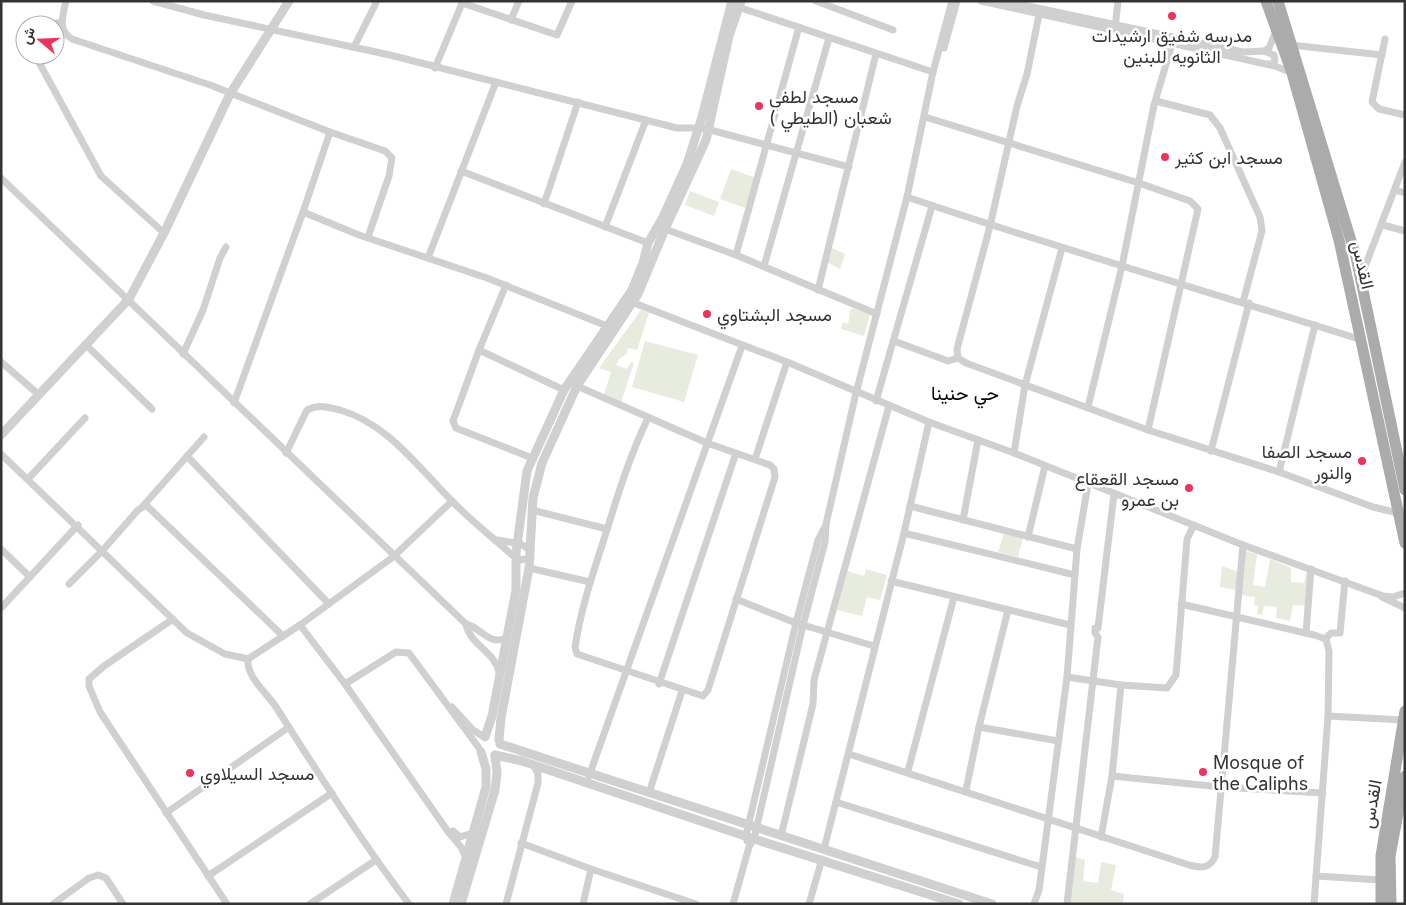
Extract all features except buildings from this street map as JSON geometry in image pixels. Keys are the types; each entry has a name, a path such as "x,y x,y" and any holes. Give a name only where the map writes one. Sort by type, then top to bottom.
{"main road":[{"name":"القدس","path":"1266,1 1292,73 1339,240 1405,542"},
{"name":"القدس","path":"1278,1 1356,257 1399,445 1404,486"},
{"name":"القدس","path":"1382,904 1380,880 1382,850 1404,716"},
{"name":"القدس","path":"1391,904 1390,856 1405,776"}],"street":[{"path":"63,15 66,1"},
{"path":"153,1 204,15 354,47 678,128 709,130 849,167"},
{"path":"1,435 129,299 164,233 230,94 289,1"},
{"path":"354,47 377,1"},
{"path":"511,20 519,1"},
{"path":"435,68 463,2 557,35 572,1"},
{"path":"816,1 893,30"},
{"path":"733,904 749,848 752,827 799,624 825,542 826,524 856,393 907,197 952,1"},
{"path":"934,76 937,74 957,1"},
{"path":"981,1 1115,29 1243,52 1264,51 1272,54 1275,58 1272,64 1265,64"},
{"path":"1005,1 1039,13"},
{"path":"1115,29 1118,1"},
{"path":"737,3 934,76"},
{"path":"453,904 486,787 486,769 480,750 492,716 517,582 516,558 524,484 532,458 564,390 632,290 643,263 648,243 662,219 684,171 737,3"},
{"path":"461,904 495,790 495,755 500,742 501,718 530,568 532,510 542,463 577,386 634,303 657,247 706,140 737,3"},
{"path":"958,358 957,349 990,226 1008,142 1027,74 1039,13"},
{"path":"736,254 768,146 799,27"},
{"path":"1115,29 1172,44 1265,64 1292,73"},
{"path":"1264,51 1269,48 1276,31"},
{"path":"65,34 77,41 385,150 392,158 389,176 368,237"},
{"path":"764,266 829,38"},
{"path":"1385,38 1372,102 1379,109 1405,115"},
{"path":"1088,408 1122,266 1156,102 1172,44"},
{"path":"1291,45 1382,55"},
{"path":"818,290 876,54"},
{"path":"40,65 101,176 164,233"},
{"path":"428,258 496,82"},
{"path":"544,204 578,102"},
{"path":"1156,102 1210,115 1220,128 1260,217 1262,231 1211,451"},
{"path":"925,118 1139,183 1190,201 1198,209 1148,430"},
{"path":"605,227 646,120"},
{"path":"678,128 694,138 706,140"},
{"path":"234,403 304,212 330,132"},
{"path":"1361,280 1405,162"},
{"path":"462,171 648,243 652,251 657,247"},
{"path":"1,178 466,624 488,639 498,641 507,638"},
{"path":"1395,190 1405,193"},
{"path":"907,197 990,226 1246,302 1362,340"},
{"path":"876,401 932,206"},
{"path":"304,212 368,237 506,285 607,326"},
{"path":"1383,225 1405,231"},
{"path":"665,229 736,254 877,314"},
{"path":"184,354 203,310 226,246"},
{"path":"1014,453 1025,385 1062,248"},
{"path":"1356,257 1370,256"},
{"path":"506,285 479,350 453,424 459,430 532,458"},
{"path":"634,303 786,362 876,401 1014,453 1194,526 1390,597 1405,593"},
{"path":"1279,472 1315,325"},
{"path":"894,341 948,361 958,358 1025,385 1148,430 1279,472 1373,507 1398,513"},
{"path":"85,344 152,409"},
{"path":"588,778 742,346"},
{"path":"479,350 564,390"},
{"path":"1,362 38,394"},
{"path":"755,459 786,362"},
{"path":"577,386 707,443 772,466 775,477 706,695 703,696 659,684 577,654 577,640 590,582 636,441 648,418"},
{"path":"286,453 307,410 321,405 350,413 370,422 408,454 452,501 516,558 524,561 531,554"},
{"path":"781,836 813,704 814,680 889,406"},
{"path":"28,479 85,418"},
{"path":"824,849 904,533 929,422"},
{"path":"69,584 103,550 204,437"},
{"path":"963,520 978,440"},
{"path":"659,684 736,452"},
{"path":"1,454 78,525 187,633 225,654 248,660 300,626 393,556 452,501"},
{"path":"188,456 329,604"},
{"path":"1028,537 1045,466"},
{"path":"1036,903 1046,818 1067,677 1075,575 1088,484"},
{"path":"1066,904 1094,681 1098,636 1095,633 1095,628 1098,628 1114,494"},
{"path":"143,506 146,505 259,610 284,636"},
{"path":"910,506 1078,549"},
{"path":"532,510 607,529"},
{"path":"1,608 78,525"},
{"path":"1067,677 1121,685 1167,688 1170,685 1176,675 1187,539 1194,526"},
{"path":"904,533 1075,575"},
{"path":"495,539 525,545 531,554"},
{"path":"849,754 966,790 1076,829 1189,865 1204,868 1208,866 1215,857 1231,699 1243,544"},
{"path":"1,550 30,577"},
{"path":"530,568 590,582"},
{"path":"1306,633 1311,569"},
{"path":"891,581 1070,625"},
{"path":"1325,639 1331,633 1340,633 1345,581"},
{"path":"1373,591 1390,602 1405,608"},
{"path":"908,772 954,597"},
{"path":"736,598 799,624 874,646"},
{"path":"1181,604 1325,639"},
{"path":"966,790 979,727 1008,610"},
{"path":"173,618 104,666 89,679 89,686 100,712 227,904"},
{"path":"466,624 468,631 496,661 500,673"},
{"path":"300,626 345,684 461,847 466,858"},
{"path":"1314,904 1328,716 1329,650 1325,639"},
{"path":"345,684 392,654 405,651 413,656 449,706 454,716 480,750 487,756 495,755 535,761 588,778 750,837 959,904"},
{"path":"248,660 249,672 289,727 376,860 409,904"},
{"path":"1101,837 1112,776 1121,685"},
{"path":"649,793 682,691"},
{"path":"449,706 473,730 484,737 493,736 500,742 535,761 538,783 506,904"},
{"path":"1328,716 1404,716"},
{"path":"166,813 289,727"},
{"path":"979,727 1058,741"},
{"path":"538,783 553,767"},
{"path":"1112,776 1221,787 1323,793"},
{"path":"588,778 649,793 992,904"},
{"path":"208,876 332,793"},
{"path":"836,802 1041,867"},
{"path":"446,827 460,837 473,833"},
{"path":"521,843 591,869 696,904"},
{"path":"809,904 822,859"},
{"path":"310,904 320,901 376,860"},
{"path":"583,904 591,869"},
{"path":"53,904 89,878 98,875 106,878 123,904"},
{"path":"1316,876 1380,880"}],"shaded area":[{"path":"731,169 756,178 745,208 720,199"},
{"path":"690,191 719,202 714,216 685,205"},
{"path":"832,248 845,254 840,269 827,262"},
{"path":"851,308 870,314 864,336 841,329 843,322 848,324"},
{"path":"641,310 649,313 637,350 628,348 627,354 620,358 616,365 627,369 631,362 634,363 621,402 604,395 611,372 599,368"},
{"path":"645,341 698,355 684,402 632,387"},
{"path":"1004,533 1023,538 1018,557 998,552"},
{"path":"1244,550 1257,554 1253,585 1265,587 1270,559 1291,568 1291,582 1304,583 1306,573 1310,575 1308,606 1293,605 1290,621 1276,618 1277,607 1264,606 1262,615 1257,614 1258,606 1254,605 1255,597 1240,595"},
{"path":"1222,566 1239,572 1236,590 1220,587"},
{"path":"866,569 887,575 880,600 867,597 862,616 837,610 847,571 864,576"},
{"path":"1074,857 1085,860 1083,881 1098,883 1101,862 1116,865 1111,890 1124,894 1123,904 1069,904"}],"place":[{"name":"مدرسه شفيق ارشيدات الثانويه للبنين","path":"1172,16"},
{"name":"مسجد لطفي شعبان (الطيطي )","path":"759,106"},
{"name":"مسجد ابن كثير","path":"1165,157"},
{"name":"مسجد البشتاوي","path":"707,314"},
{"name":"مسجد الصفا والنور","path":"1362,461"},
{"name":"مسجد القعقاع بن عمرو","path":"1189,488"},
{"name":"Mosque of the Caliphs","path":"1203,772"},
{"name":"مسجد السيلاوي","path":"190,773"}],"district":[{"name":"حي حنينا","path":"965,393"}]}
